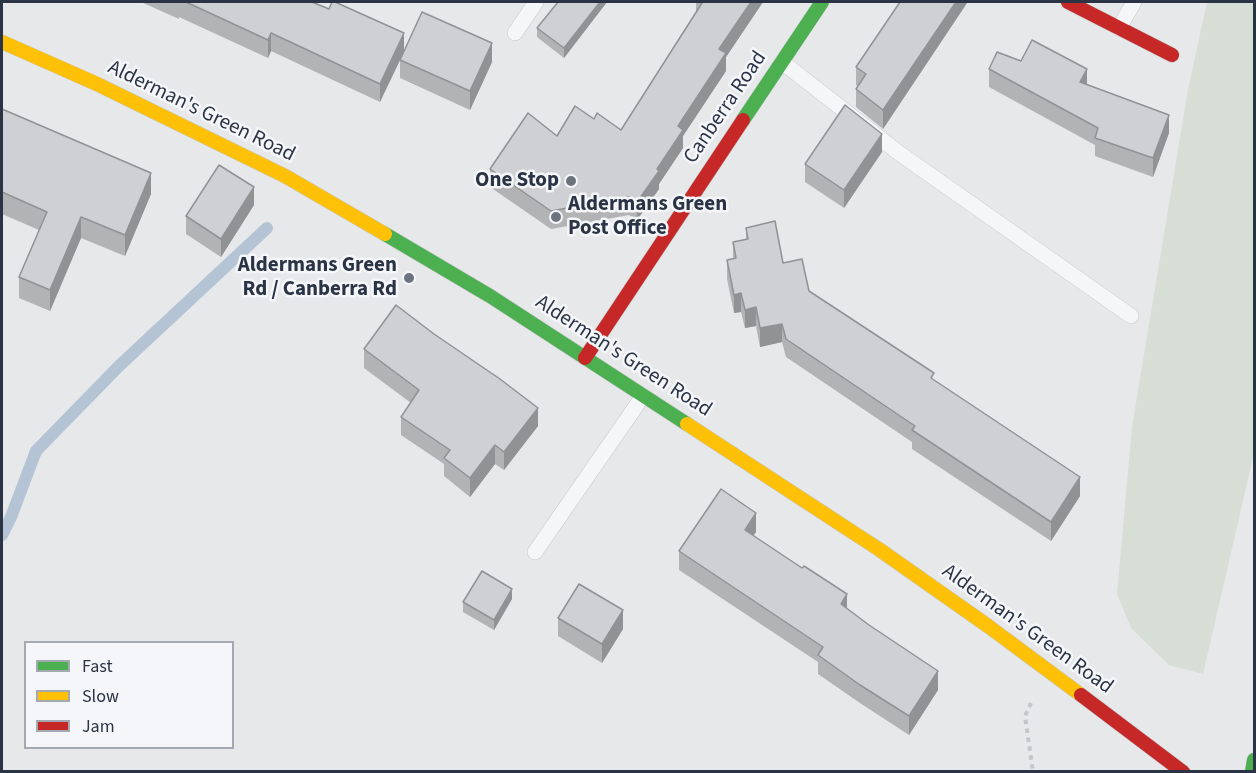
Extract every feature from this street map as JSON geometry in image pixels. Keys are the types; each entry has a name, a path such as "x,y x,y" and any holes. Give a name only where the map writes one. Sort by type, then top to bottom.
{"main road":[{"name":"Canberra Road","path":"585,358 822,2"},
{"path":"1068,2 1172,55"},
{"name":"Alderman's Green Road","path":"2,42 98,84 285,176 490,296 880,550 988,626 1183,771"},
{"path":"1251,771 1254,760"}],"lane":[{"path":"515,33 536,2"},
{"path":"1119,28 1134,2"},
{"path":"783,62 899,153 1131,316"},
{"path":"535,552 643,396"}],"path":[{"path":"1033,771 1025,716 1048,670"}],"shaded area":[{"path":"1207,2 1254,2 1254,453 1203,674 1169,665 1131,628 1117,594 1132,427 1188,90"}],"building":[{"path":"186,2 312,2 329,9 332,2 335,2 404,33 380,84 271,33 268,40"},
{"path":"558,2 600,2 564,48 537,28"},
{"path":"700,2 751,2 719,49 726,53 678,126 683,130 657,169 659,171 637,202 629,197 551,211 490,169 528,113 557,136 575,106 594,119 597,113 621,130 702,3"},
{"path":"900,2 956,2 883,110 856,89 866,74 856,67"},
{"path":"422,12 492,43 470,91 400,60"},
{"path":"1032,40 1087,69 1080,82 1169,115 1153,158 1095,138 1098,128 989,69 997,52 1021,61"},
{"path":"845,105 882,134 844,190 805,164"},
{"path":"2,109 151,173 125,235 81,217 50,290 19,277 47,212 2,192"},
{"path":"219,165 254,187 221,239 186,216"},
{"path":"775,221 783,263 802,259 809,291 934,373 931,378 1080,477 1051,522 912,430 915,426 786,339 782,324 760,328 756,307 745,310 741,293 734,295 727,260 736,258 733,242 748,239 746,228"},
{"path":"396,305 538,408 504,452 495,445 470,478 444,458 450,450 401,417 419,390 364,349"},
{"path":"721,489 756,513 745,530 802,568 804,566 847,594 841,604 938,671 909,716 818,655 823,647 679,551"},
{"path":"482,571 512,589 494,620 463,602"},
{"path":"579,584 623,610 602,644 558,618"}],"waterway":[{"path":"2,535 36,451 119,366 267,228"}],"traffic: fast":[{"path":"743,120 822,2"},
{"path":"385,234 490,296 687,424"},
{"path":"1252,772 1254,760"}],"traffic: slow":[{"path":"2,42 97,84 285,176 385,234"},
{"path":"687,424 880,550 1081,695"}],"traffic: jam":[{"path":"1068,2 1172,55"},
{"path":"585,358 743,120"},
{"path":"1081,695 1183,772"}],"place":[{"name":"One Stop","path":"571,181"},
{"name":"Aldermans Green Post Office","path":"556,217"},
{"name":"Aldermans Green Rd / Canberra Rd","path":"409,278"}]}
